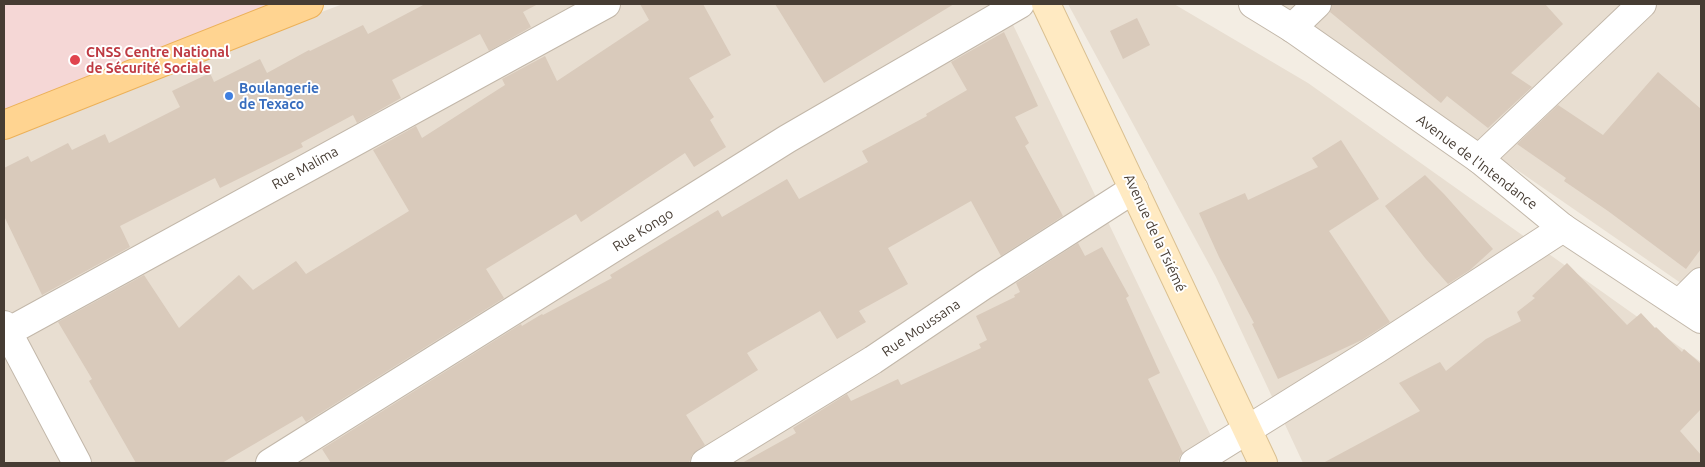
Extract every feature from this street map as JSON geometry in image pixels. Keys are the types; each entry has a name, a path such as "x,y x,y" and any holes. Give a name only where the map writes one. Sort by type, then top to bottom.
{"main road":[{"path":"4,125 309,4"},
{"name":"Avenue de la Tsiémé","path":"1046,4 1264,463"}],"street":[{"name":"Rue Malima","path":"5,330 606,4"},
{"name":"Rue Kongo","path":"270,463 788,139 1020,4"},
{"name":"Avenue de l'Intendance","path":"1253,4 1292,28 1479,159 1563,228 1701,319"},
{"path":"1292,28 1317,4"},
{"path":"1479,159 1642,4"},
{"name":"Rue Moussana","path":"705,463 873,360 984,285 1134,189"},
{"path":"1194,463 1377,350 1563,228"},
{"path":"1679,304 1701,282"},
{"path":"5,330 77,463"}],"shaded area":[{"name":"CNSS Centre National de Sécurité Sociale","path":"4,4 288,4 4,116"},
{"path":"343,4 1003,4 1224,463 4,463 4,130"},
{"path":"1068,4 1174,4 1308,83 1701,362 1701,463 1303,463 1216,277"},
{"path":"1277,4 1701,4 1701,297"}],"building":[{"path":"425,4 538,4 523,12 531,27 489,51 480,34 392,80 401,98 357,123 353,115 301,143 303,147 220,188 215,178 120,226 130,247 42,295 4,216 4,168 28,156 31,162 68,143 72,150 105,134 109,143 180,107 172,91 210,73 214,82 260,59 267,73 309,50 363,25 368,34"},
{"path":"640,4 703,4 731,55 689,78 714,117 710,120 726,147 694,167 685,153 581,222 576,214 486,269 504,298 306,422 302,416 222,463 136,463 89,381 92,379 58,322 144,275 179,328 239,275 253,290 296,261 306,274 409,211 373,150 416,126 422,138 505,85 502,79 545,56 557,81 649,20"},
{"path":"775,4 954,4 824,83"},
{"path":"1332,4 1545,4 1563,24 1511,73 1532,87 1488,128 1447,96 1441,103 1330,12"},
{"path":"1137,18 1150,45 1123,59 1110,31"},
{"path":"1004,32 1038,106 1015,117 1029,143 1025,146 1063,216 1001,256 971,201 888,248 908,284 859,311 866,322 837,339 820,311 747,353 758,370 686,415 705,445 692,455 689,463 331,463 322,449 521,324 522,326 612,278 610,275 718,210 722,217 787,179 799,199 868,162 862,151 927,116 926,114 967,90 951,62"},
{"path":"1658,72 1701,109 1701,249 1686,269 1564,181 1566,178 1517,144 1558,105 1603,135"},
{"path":"1341,140 1379,199 1329,231 1390,322 1362,340 1278,379 1252,324 1254,323 1219,257 1199,213 1245,193 1248,200 1318,167 1312,158"},
{"path":"1425,175 1493,249 1470,270 1448,284 1425,258 1385,206"},
{"path":"1078,243 1085,256 1102,247 1129,296 1126,298 1160,373 1148,379 1183,453 1178,463 742,463 796,433 793,428 847,394 851,401 898,379 901,385 981,348 979,344 987,340 976,316 1015,297 1014,295 1020,292 1016,283"},
{"path":"1567,263 1627,325 1641,313 1682,352 1684,349 1701,364 1701,409 1680,431 1701,455 1701,463 1323,463 1420,411 1399,383 1440,362 1446,371 1486,339 1521,321 1517,312 1535,298 1532,296"}],"place":[{"name":"CNSS Centre National de Sécurité Sociale","path":"75,60"},
{"name":"Boulangerie de Texaco","path":"229,96"}]}
